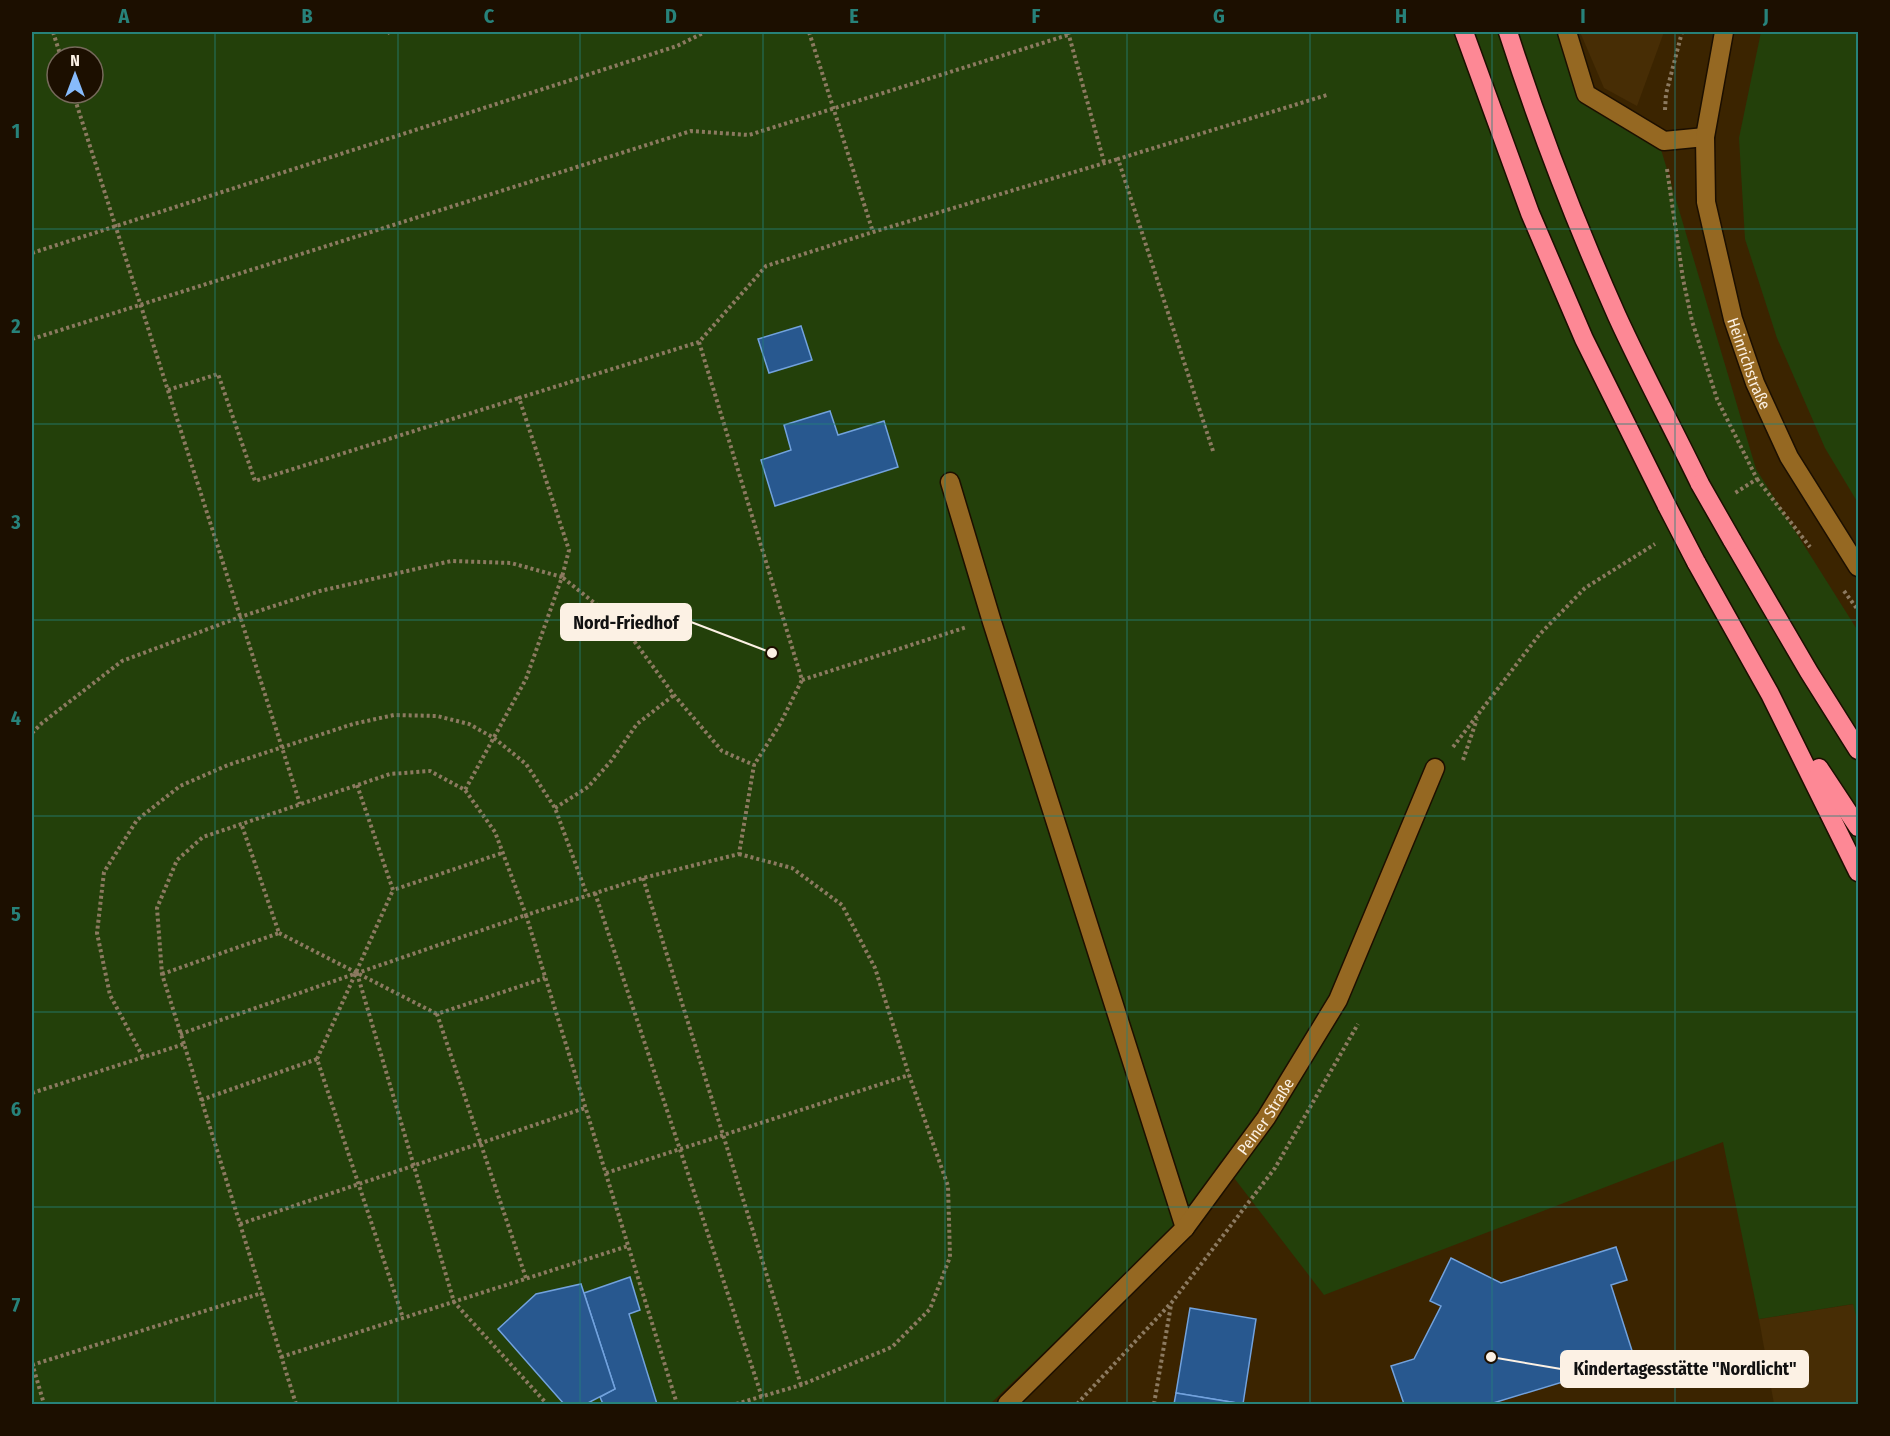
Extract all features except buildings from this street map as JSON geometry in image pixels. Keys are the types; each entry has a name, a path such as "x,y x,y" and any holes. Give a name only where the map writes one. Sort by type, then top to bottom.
{"highway":[{"path":"1464,32 1530,213 1575,318 1667,506 1770,694 1858,872"},
{"path":"1508,32 1570,204 1613,307 1700,484 1809,672 1858,750"},
{"path":"1770,694 1858,827"}],"street":[{"path":"1567,32 1587,94 1664,141 1706,137"},
{"name":"Heinrichstraße","path":"1724,32 1706,137 1706,202 1733,319 1755,383 1789,457 1858,567"},
{"path":"950,482 1185,1228"},
{"name":"Peiner Straße","path":"1007,1404 1185,1228 1266,1118 1338,1000 1435,768"}],"path":[{"path":"32,253 677,46 705,32"},
{"path":"809,32 873,232"},
{"path":"1664,141 1666,94 1682,32"},
{"path":"32,339 691,131 749,135 1068,33 1104,162"},
{"path":"168,390 218,374 255,481 699,342 766,266 1327,95"},
{"path":"77,105 300,804"},
{"path":"1118,159 1213,451"},
{"path":"699,342 802,680 780,724 754,765 739,854"},
{"path":"465,790 526,680 562,577 568,550 519,398"},
{"path":"32,733 122,661 240,617 320,591 451,561 510,563 562,577 623,626 674,695 722,750 754,765"},
{"path":"802,680 975,624 992,621"},
{"path":"555,808 588,787 611,761 637,724 674,695"},
{"path":"143,1057 110,995 97,933 104,872 137,820 180,786 228,765 353,724 394,715 437,716 469,724 494,738 526,764 555,808 586,895"},
{"path":"296,1404 162,974 157,908 177,860 203,837 390,774 430,771 465,790 495,832 526,915 677,1404"},
{"path":"357,785 393,890 317,1059 403,1318"},
{"path":"241,823 279,933 437,1014 526,1278"},
{"path":"393,890 502,853"},
{"path":"180,1034 526,915 644,878 739,854 792,868 842,905 875,968 948,1186 950,1257 930,1310 892,1347 801,1385 736,1404"},
{"path":"644,878 801,1385"},
{"path":"595,893 762,1397"},
{"path":"162,974 279,933"},
{"path":"357,973 454,1302 547,1404"},
{"path":"437,1014 545,978"},
{"path":"32,1093 184,1044"},
{"path":"201,1100 317,1059"},
{"path":"606,1173 909,1075"},
{"path":"240,1224 585,1108"},
{"path":"281,1357 628,1246"},
{"path":"44,1404 32,1364 262,1293"},
{"path":"1154,1404 1172,1302"}],"shaded area":[{"path":"1580,32 1664,32 1637,106 1604,88"},
{"path":"1854,1304 1858,1324 1858,1404 1774,1404 1759,1319"}],"green space":[{"path":"32,32 1558,32 1580,101 1660,146 1756,469 1858,631 1858,1324 1853,1304 1759,1319 1723,1142 1324,1295 1221,1161 1179,1224 990,1404 32,1404"},
{"path":"1761,32 1858,32 1858,503 1825,448 1777,338 1745,239 1739,138"}],"place":[{"name":"Nord-Friedhof","path":"772,653"},
{"name":"Kindertagesstätte \"Nordlicht\"","path":"1491,1357"}]}
